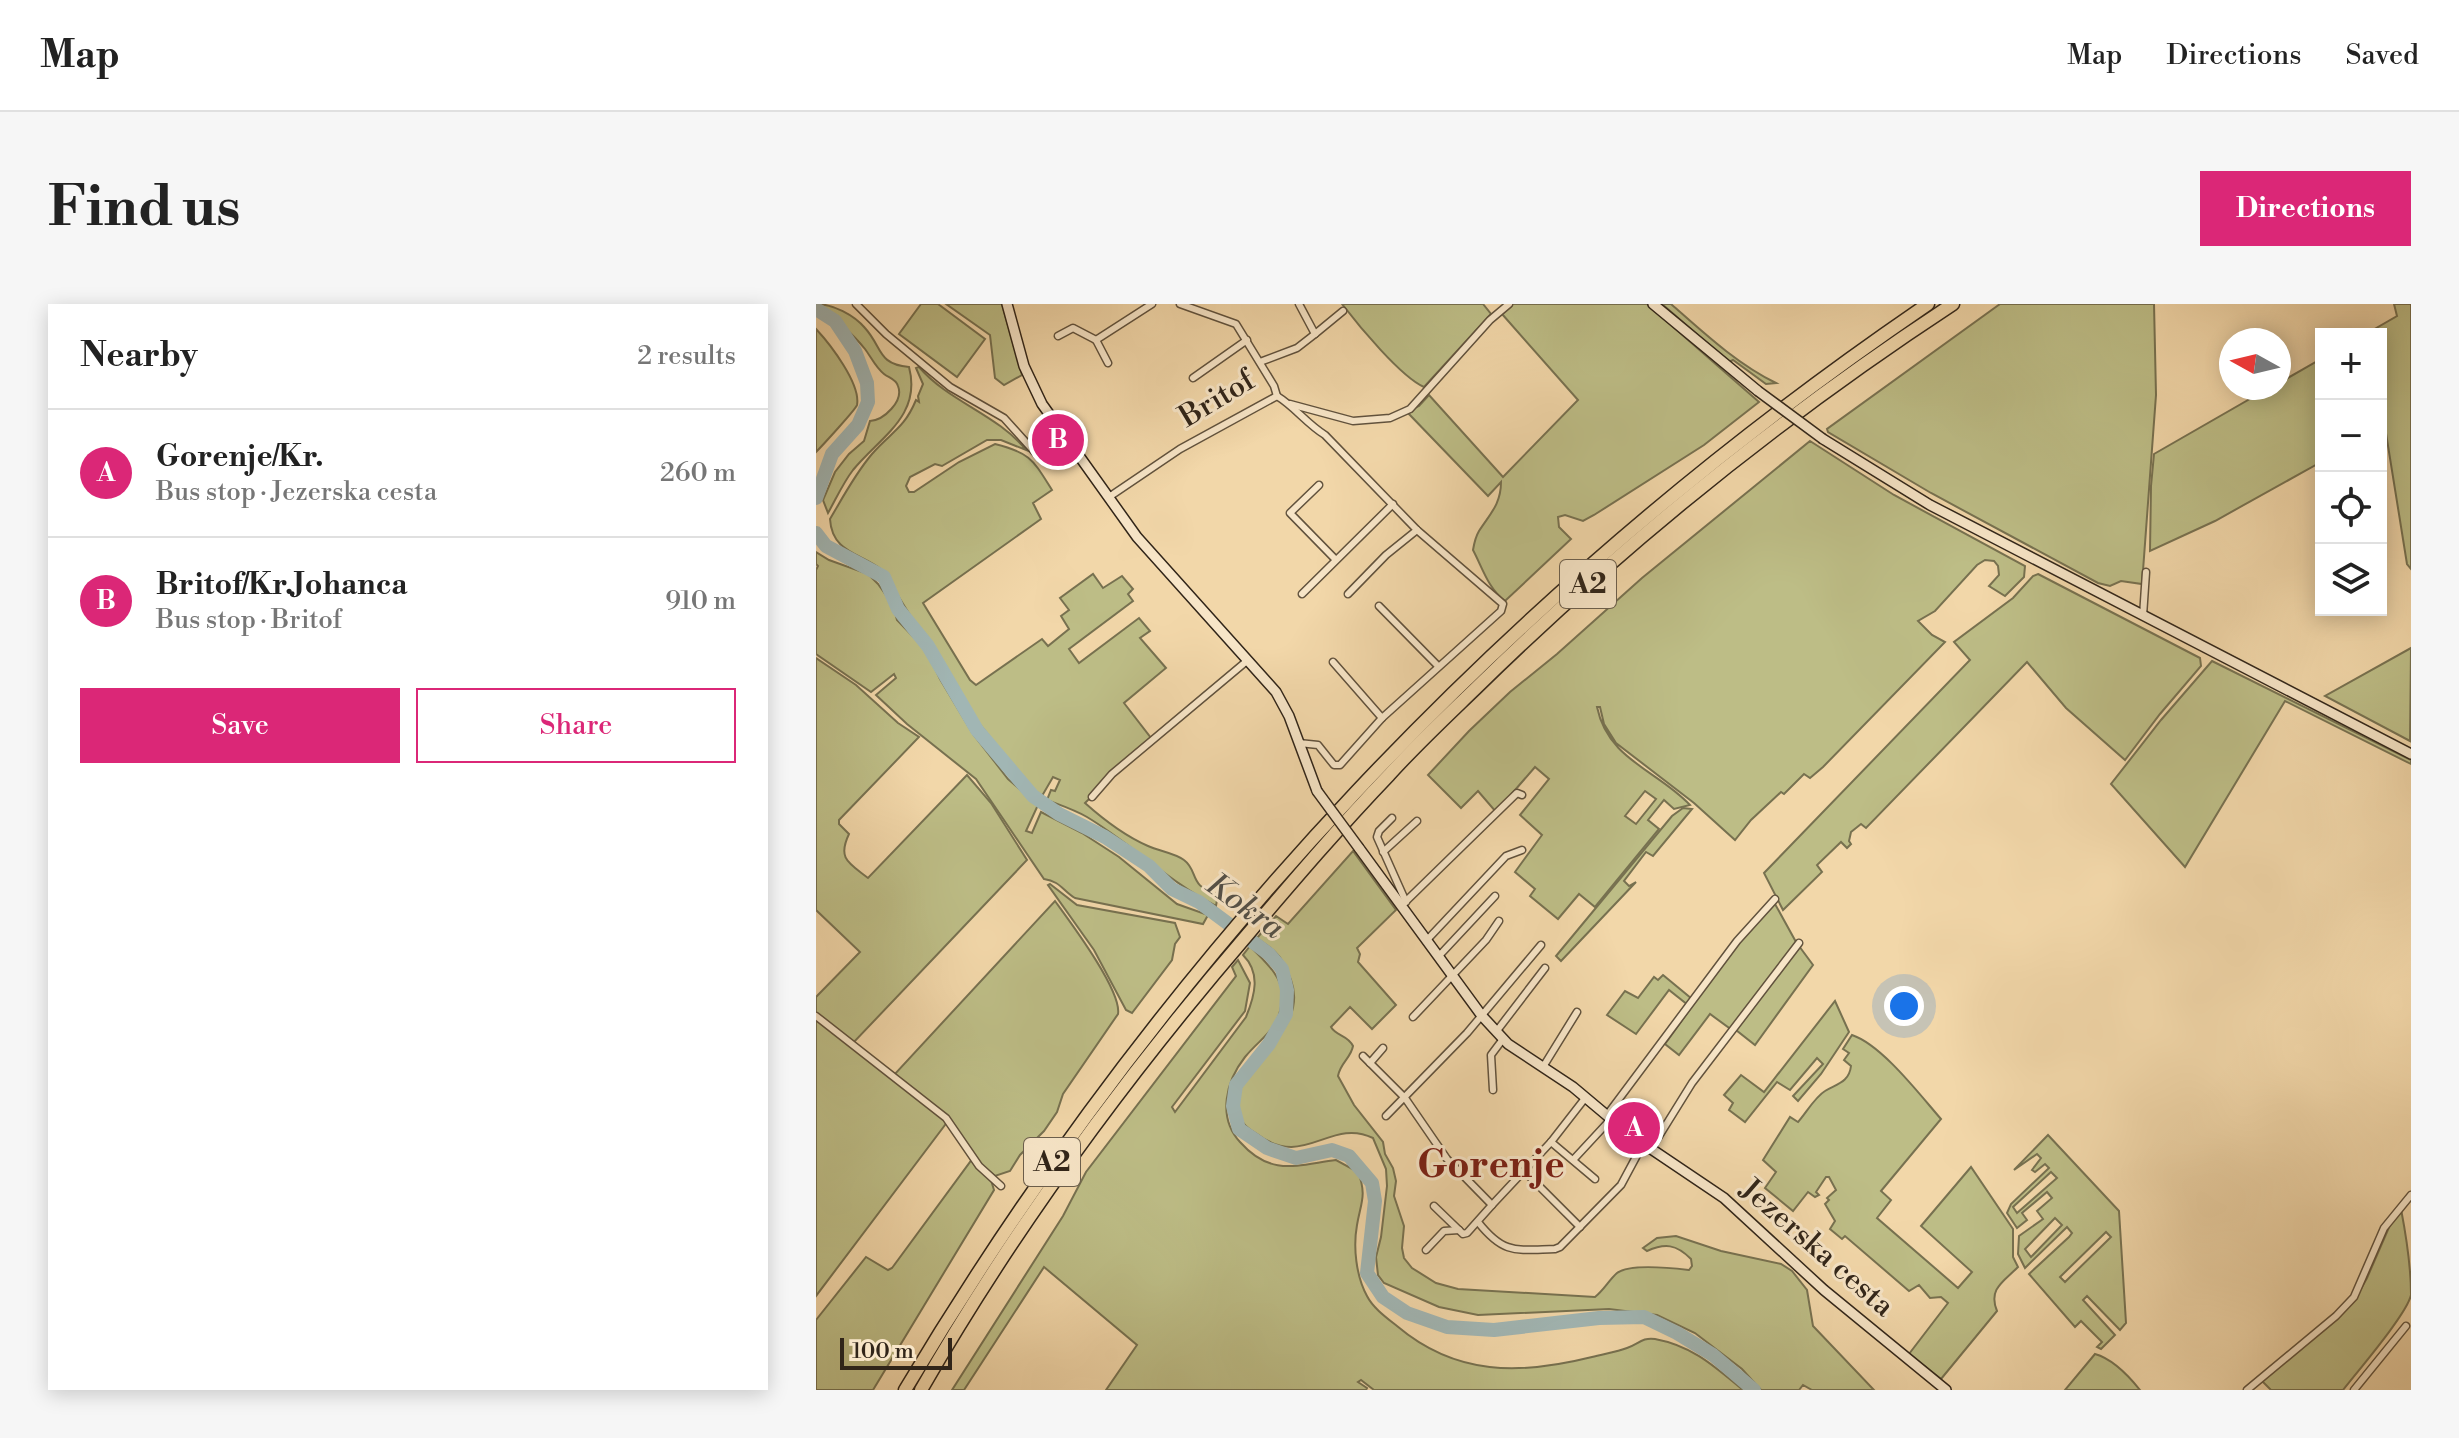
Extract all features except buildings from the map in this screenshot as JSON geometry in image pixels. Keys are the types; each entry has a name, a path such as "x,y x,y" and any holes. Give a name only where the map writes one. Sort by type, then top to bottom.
{"highway":[{"name":"A2","path":"905,1390 975,1275 1129,1056 1254,904 1417,726 1633,526 1755,428 1928,304"},
{"name":"A2","path":"921,1390 1015,1239 1115,1097 1228,957 1390,773 1566,604 1644,536 1778,428 1953,304"}],"street":[{"path":"856,304 886,334 950,387 1004,418 1041,459 1051,462 1079,454"},
{"path":"1007,304 1029,380 1042,404 1137,537 1248,660 1112,774 1092,797"},
{"path":"1096,340 1152,304"},
{"name":"Britof","path":"1109,497 1180,449 1277,396 1236,324 1180,304"},
{"path":"1299,304 1315,334"},
{"path":"1289,404 1353,421 1390,418 1410,409 1482,328 1509,304"},
{"path":"1653,304 1758,391 1823,439 1930,505 2411,754"},
{"path":"1260,362 1297,348 1343,311"},
{"path":"1058,336 1073,328 1096,340 1108,363"},
{"path":"1193,378 1247,340"},
{"path":"1277,396 1337,446 1417,530 1503,604 1501,611 1382,718 1340,765 1334,765 1318,745 1299,743"},
{"path":"1319,485 1290,513 1335,559"},
{"path":"1302,594 1393,504"},
{"path":"1348,594 1386,555 1417,530"},
{"path":"2143,616 2146,572"},
{"path":"1379,606 1438,666"},
{"name":"Jezerska cesta","path":"1248,660 1276,692 1289,716 1317,791 1499,1036 1743,1214 1824,1290 1946,1390"},
{"path":"1333,662 1382,718"},
{"path":"1392,818 1377,837 1403,904 1517,793 1522,795"},
{"path":"1383,852 1417,821"},
{"path":"1426,941 1506,856 1522,850"},
{"path":"1438,957 1495,896"},
{"path":"1573,1160 1609,1117 1737,941 1775,899"},
{"path":"1413,1017 1499,921"},
{"path":"1478,1222 1495,1243 1506,1248 1534,1250 1560,1247 1621,1185 1692,1083 1799,943"},
{"path":"1386,1116 1482,1016 1541,945"},
{"path":"1493,1090 1491,1055 1499,1036 1545,968"},
{"path":"1543,1067 1577,1012"},
{"path":"816,1016 946,1118 979,1166 1001,1186"},
{"path":"1370,1063 1383,1048"},
{"path":"1363,1056 1405,1098 1447,1159 1492,1205"},
{"path":"1434,1206 1463,1234 1467,1233 1551,1142 1586,1097"},
{"path":"1551,1142 1595,1179"},
{"path":"1524,1171 1580,1227"},
{"path":"2247,1390 2336,1316 2354,1297 2384,1228 2411,1195"},
{"path":"1426,1250 1444,1231 1459,1230"},
{"path":"2354,1390 2406,1326"}],"green space":[{"path":"816,304 836,308 860,323 886,359 909,367 911,384 910,399 904,412 853,470 828,513 823,500 835,472 864,441 870,421 892,409 899,392 896,382 878,369 854,337 816,308"},
{"path":"921,304 938,304 985,339 957,377 899,334"},
{"path":"946,304 1002,304 1022,375 1004,385 995,378 990,335"},
{"path":"1342,304 1483,304 1491,314 1424,387 1392,362"},
{"path":"1512,304 1647,304 1759,402 1704,445 1594,515 1583,521 1565,515 1558,517 1559,527 1571,539 1505,601 1490,584 1473,550 1478,533 1497,503 1501,482 1488,496 1408,411 1419,406 1429,395 1503,477 1578,400 1502,314"},
{"path":"1662,304 1671,304 1734,357 1776,383 1766,384 1733,360 1729,362"},
{"path":"2000,304 2154,304 2156,395 2142,584 2121,581 2110,586 2098,583 1931,493 1828,432 1827,429"},
{"path":"2394,304 2411,304 2411,569 2407,564 2387,439 2387,328 2376,328 2397,316"},
{"path":"816,329 849,376 857,405 816,452"},
{"path":"2315,362 2315,465 2215,521 2150,551 2154,454 2248,400 2291,400 2291,376"},
{"path":"919,367 944,390 1001,427 1026,450 1001,440 987,440 942,466 935,464 910,477 906,486 909,492 914,492 959,462 995,444 1030,459 1052,490 1033,503 1041,519 923,603 976,685 1042,639 1048,646 1069,629 1061,616 1069,610 1060,598 1093,574 1103,588 1122,576 1133,589 1128,594 1133,601 1069,649 1079,663 1139,618 1150,631 1140,638 1166,668 1124,703 1151,738 1085,803 1131,837 1184,860 1202,887 1218,894 1216,906 1182,886 1087,817 1047,800 1060,780 1053,777 1042,796 1033,791 970,712 882,570 849,551 836,539 830,519 872,454 902,424 916,400 919,402 923,384 916,368"},
{"path":"1810,441 1894,495 2025,566 2024,577 2005,596 1989,586 1999,575 1994,561 1985,560 1977,565 1935,611 1918,621 1932,635 1945,642 1823,767 1810,778 1804,774 1784,794 1781,792 1735,840 1694,803 1616,743 1604,724 1600,707 1597,707 1603,725 1612,740 1623,752 1690,805 1674,809 1664,800 1648,820 1659,829 1595,907 1579,894 1558,919 1530,896 1535,889 1515,872 1542,835 1520,815 1549,779 1535,767 1496,812 1478,791 1461,808 1428,775 1510,692 1642,578","holes":["1645,791 1656,799 1636,824 1625,816"]},
{"path":"816,552 868,574 878,584 893,605 897,620 927,651 973,734 1008,779 1038,805 1026,831 1032,833 1041,812 1082,833 1119,857 1177,904 1208,915 1203,924 1075,898 1058,884 1044,879 976,779 876,695 896,678 894,674 871,692 816,654"},
{"path":"2038,574 2200,658 2201,666 2125,760 2066,708 2027,662 1866,828 1861,824 1851,832 1851,844 1847,848 1841,842 1817,865 1822,872 1783,910 1764,873 1970,660 1954,642 2013,598"},
{"path":"2411,648 2410,741 2325,696"},
{"path":"816,658 856,685 898,723 919,737 839,820 849,834 844,849 850,864 868,878 967,775 991,803 1027,860 854,1042 816,1014 816,997 860,952 816,910"},
{"path":"2212,661 2411,760 2411,764 2285,701 2185,867 2111,784"},
{"path":"1683,808 1692,809 1653,856 1646,852 1624,881 1629,886 1636,882 1561,961 1556,956 1672,816"},
{"path":"1353,851 1396,910 1357,948 1360,954 1358,962 1396,1005 1372,1029 1350,1007 1331,1027 1353,1046 1338,1076 1354,1105 1383,1142 1396,1181 1394,1196 1404,1226 1404,1258 1412,1268 1436,1283 1458,1289 1595,1297 1623,1270 1652,1267 1689,1270 1691,1259 1680,1250 1665,1246 1647,1251 1643,1248 1657,1238 1676,1236 1721,1251 1781,1264 1792,1271 1807,1290 1813,1326 1874,1390 1812,1390 1803,1385 1799,1390 1761,1390 1742,1369 1695,1333 1657,1315 1609,1309 1478,1315 1439,1307 1384,1283 1378,1275 1376,1257 1387,1186 1386,1169 1373,1138 1358,1133 1343,1134 1303,1146 1274,1144 1244,1124 1238,1099 1243,1083 1289,1019 1294,1000 1291,980 1283,962 1257,938 1276,916 1288,924"},
{"path":"1050,884 1077,905 1175,923 1180,937 1175,944 1172,960 1132,1013 1126,1010 1094,950"},
{"path":"1055,901 1104,974 1117,1003 1118,1014 1063,1094 1057,1112 1044,1131 1020,1155 1010,1171 995,1176 979,1163 948,1118 893,1076"},
{"path":"1775,904 1796,942 1732,1030 1710,1014 1679,1055 1665,1044 1731,954"},
{"path":"1250,946 1279,982 1281,1007 1275,1024 1245,1057 1233,1077 1227,1099 1228,1122 1240,1142 1263,1160 1297,1166 1336,1160 1358,1172 1363,1193 1356,1234 1356,1261 1363,1288 1380,1312 1419,1342 1466,1363 1490,1367 1539,1367 1619,1351 1647,1339 1655,1339 1692,1352 1743,1390 1374,1390 1361,1380 1358,1382 1366,1390 1106,1390 1137,1345 1044,1267 964,1390 952,1390 1063,1216 1086,1172 1236,976 1232,967 1238,960 1250,983 1245,1011 1172,1107 1175,1112 1246,1017 1255,984 1252,969 1243,955"},
{"path":"1799,946 1813,965 1755,1045 1736,1030"},
{"path":"1663,975 1692,999 1688,1005 1669,990 1636,1034 1607,1015 1625,991 1638,998 1654,977 1658,980"},
{"path":"1835,1001 1849,1032 1821,1074 1798,1101 1793,1096 1823,1064 1817,1058 1790,1090 1777,1082 1745,1122 1729,1110 1733,1103 1724,1095 1741,1075 1764,1092"},
{"path":"816,1018 948,1121 816,1296"},
{"path":"1852,1035 1864,1040 1888,1060 1941,1119 1881,1191 1891,1200 1877,1218 1958,1288 1972,1272 1921,1226 1971,1167 2013,1229 2013,1257 2018,1267 1996,1291 1997,1311 1941,1379 1909,1354 1948,1303 1941,1297 1930,1298 1919,1285 1909,1291 1845,1236 1842,1239 1830,1229 1835,1221 1825,1204 1836,1190 1829,1177 1816,1192 1819,1195 1815,1197 1808,1192 1793,1211 1765,1188 1776,1172 1763,1160 1790,1117 1798,1122 1821,1094 1848,1076 1851,1066 1844,1060 1849,1053 1843,1049"},
{"path":"2048,1135 2119,1211 2126,1323 2120,1330 2087,1296 2083,1300 2115,1335 2101,1349 2097,1347 2102,1342 2081,1321 2075,1327 2029,1274 2069,1237 2072,1233 2067,1227 2025,1268 2018,1254 2019,1236 2043,1219 2037,1211 2052,1198 2047,1192 2022,1213 2027,1220 2017,1228 2007,1213 2011,1204 2049,1168 2045,1164 2035,1172 2032,1170 2041,1158 2037,1154 2014,1170","holes":["2051,1172 2057,1178 2017,1213 2013,1207","2055,1218 2062,1225 2031,1257 2025,1249","2106,1232 2111,1237 2065,1282 2060,1277"]},
{"path":"973,1158 991,1180 994,1190 873,1390 816,1390 816,1320 866,1257 888,1270 892,1268"},
{"path":"2401,1209 2411,1295 2391,1329 2343,1390 2271,1390 2262,1381 2354,1301 2390,1225"},
{"path":"2095,1354 2114,1364 2140,1390 2065,1390"}],"waterway":[{"name":"Kokra","path":"816,309 835,321 855,351 867,383 868,402 858,425 832,454 816,498"},
{"name":"Kokra","path":"816,533 826,546 884,577 898,609 928,646 977,730 1033,796 1149,866 1172,889 1199,902 1269,954 1282,969 1287,990 1286,1014 1269,1044 1236,1085 1233,1106 1239,1129 1267,1148 1296,1158 1332,1150 1349,1156 1372,1183 1375,1201 1367,1273 1383,1297 1407,1313 1447,1327 1494,1330 1599,1318 1644,1317 1713,1355 1754,1390"}],"place":[{"name":"Britof/Kr.Johanca","path":"1058,440"},
{"name":"Gorenje/Kr.","path":"1634,1128"}],"district":[{"name":"Gorenje","path":"1491,1165"}]}
